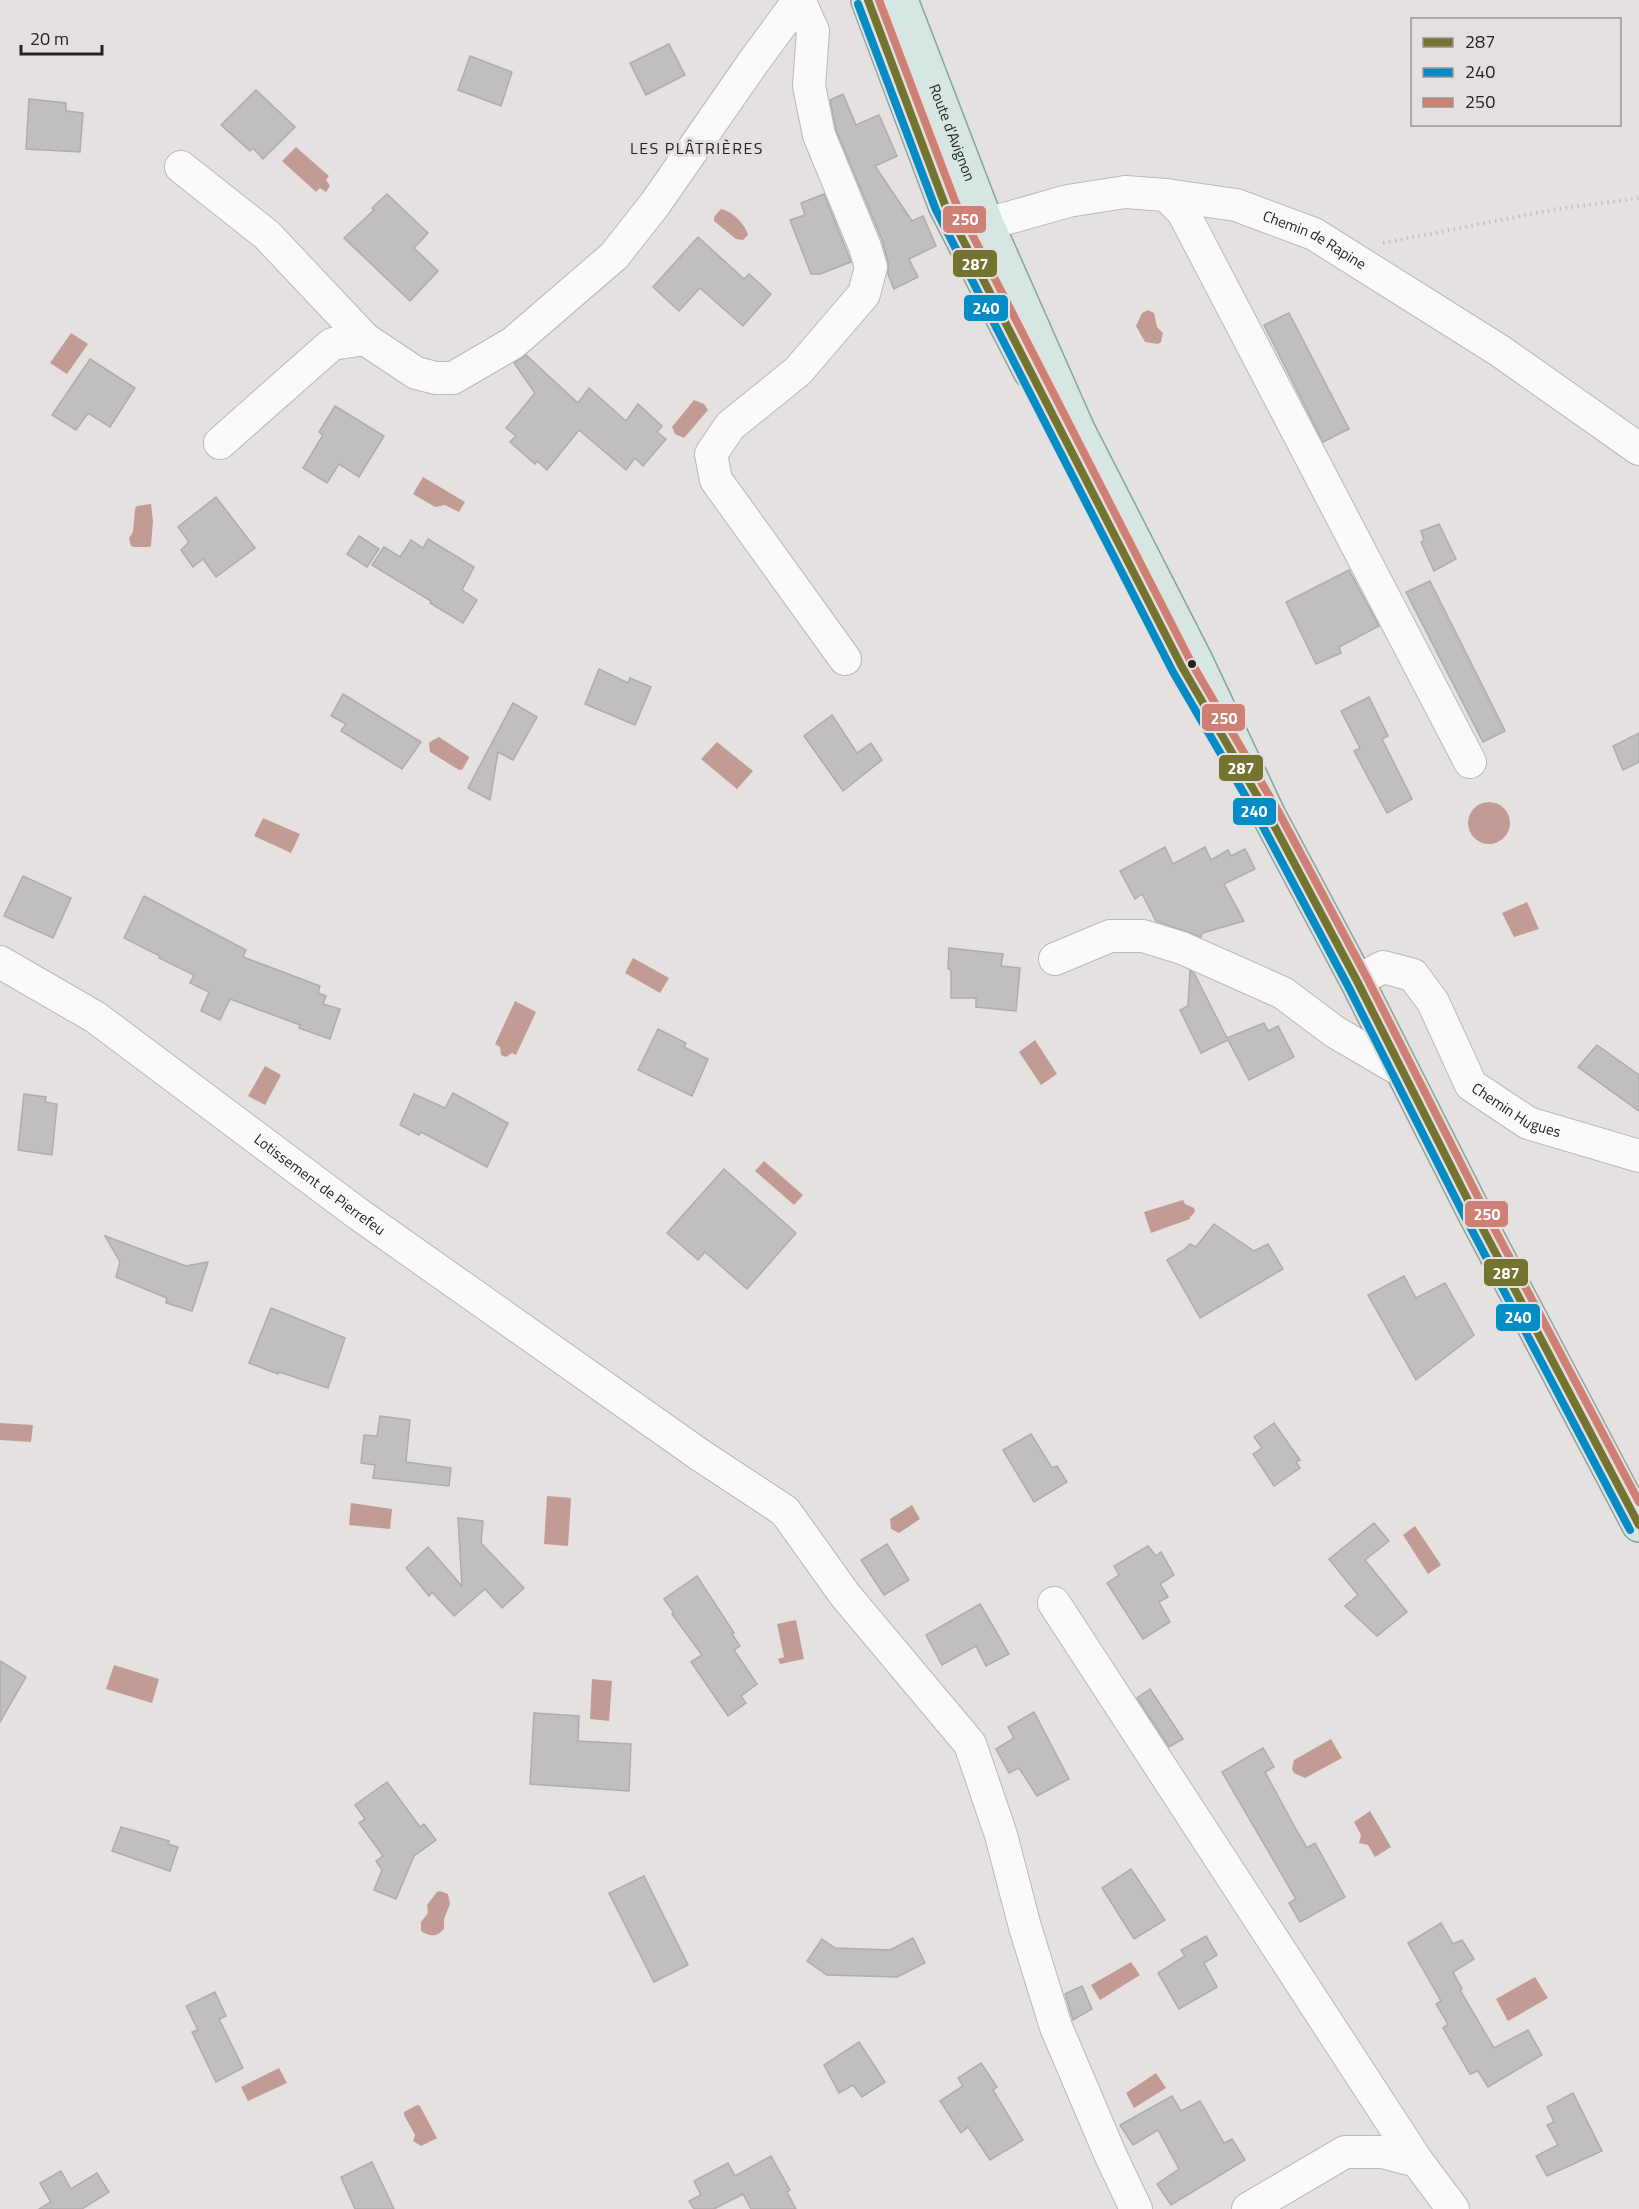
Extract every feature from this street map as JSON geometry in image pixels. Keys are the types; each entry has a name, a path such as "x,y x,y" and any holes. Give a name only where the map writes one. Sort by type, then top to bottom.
{"main road":[{"name":"Route d'Avignon","path":"868,0 945,205 1182,667 1269,816 1357,981 1475,1214 1639,1524"},
{"name":"Route d'Avignon","path":"901,0 987,224 1078,430 1196,661 1269,816"}],"street":[{"path":"181,167 267,235 365,339 416,373 436,378 453,378 513,343 603,266 626,242 799,0"},
{"path":"799,0 813,31 809,86 819,135 871,267 864,294 798,371 730,426 711,454 716,480 845,659"},
{"name":"Chemin de Rapine","path":"987,224 1068,201 1125,192 1236,205 1314,234 1500,351 1639,449"},
{"path":"1166,195 1183,212 1470,762"},
{"path":"945,205 987,224"},
{"path":"220,443 332,344 365,339"},
{"path":"1055,959 1110,936 1143,936 1182,948 1283,993 1335,1032 1402,1071"},
{"name":"Lotissement de Pierrefeu","path":"0,962 95,1017 357,1213 638,1411 785,1511 845,1595 970,1744 1000,1835 1056,2027 1136,2209"},
{"name":"Chemin Hugues","path":"1357,981 1383,967 1413,975 1433,1002 1471,1085 1528,1123 1639,1156"},
{"path":"1054,1603 1417,2161 1453,2209"},
{"path":"1248,2209 1345,2152 1383,2152 1417,2161"}],"path":[{"path":"1341,251 1557,209 1639,198"}],"shaded area":[{"path":"296,147 329,176 326,180 330,186 326,192 320,188 316,192 282,161"},
{"path":"721,209 734,215 741,222 748,235 743,240 736,239 714,221 714,217"},
{"path":"1148,310 1154,313 1157,327 1163,333 1161,342 1158,344 1145,342 1136,326 1142,313"},
{"path":"71,333 88,344 67,374 50,363"},
{"path":"694,400 704,404 708,410 684,438 675,434 672,427"},
{"path":"423,477 465,502 459,512 445,505 435,507 413,494"},
{"path":"151,504 153,521 151,545 150,547 131,546 129,538 133,532 135,509 137,506"},
{"path":"439,737 468,756 462,770 430,752 429,743"},
{"path":"717,742 753,771 737,789 701,759"},
{"path":"1489,802 1497,803 1504,808 1509,815 1509,831 1504,838 1497,843 1489,844 1481,843 1474,838 1469,831 1468,823 1469,815 1474,808 1481,803"},
{"path":"263,818 300,834 291,853 254,836"},
{"path":"1527,902 1539,929 1514,937 1502,913"},
{"path":"633,958 669,978 660,993 625,973"},
{"path":"515,1001 536,1012 516,1055 512,1053 506,1057 501,1055 500,1047 495,1044"},
{"path":"1035,1040 1057,1074 1041,1085 1019,1052"},
{"path":"265,1066 281,1075 265,1105 248,1096"},
{"path":"764,1161 803,1195 794,1205 755,1171"},
{"path":"1183,1200 1185,1204 1194,1208 1195,1212 1190,1219 1151,1233 1144,1212"},
{"path":"0,1423 33,1425 31,1442 0,1440"},
{"path":"547,1496 571,1498 568,1546 544,1544"},
{"path":"351,1503 392,1509 390,1529 349,1525"},
{"path":"912,1505 920,1519 899,1533 891,1529 890,1519"},
{"path":"1415,1526 1441,1565 1428,1574 1403,1535"},
{"path":"796,1620 804,1659 780,1664 778,1659 784,1657 777,1624"},
{"path":"114,1665 159,1679 152,1703 106,1689"},
{"path":"592,1679 612,1681 609,1721 590,1719"},
{"path":"1331,1739 1342,1758 1305,1778 1294,1773 1292,1769 1294,1760"},
{"path":"1370,1811 1391,1847 1375,1857 1368,1845 1359,1843 1361,1835 1354,1822"},
{"path":"440,1891 448,1894 450,1904 444,1919 444,1929 439,1934 430,1935 421,1931 421,1922 428,1913 427,1905"},
{"path":"1131,1962 1140,1975 1100,2000 1091,1985"},
{"path":"1535,1977 1548,1998 1508,2021 1496,1999"},
{"path":"279,2068 287,2083 248,2101 241,2087"},
{"path":"1156,2073 1166,2088 1134,2108 1126,2093"},
{"path":"417,2105 420,2106 437,2138 421,2146 413,2141 415,2135 404,2115 404,2112"}],"building":[{"path":"669,44 685,75 646,95 630,63"},
{"path":"470,56 512,72 501,106 458,90"},
{"path":"256,90 295,127 263,159 253,148 250,151 221,125"},
{"path":"843,94 856,125 879,115 897,156 875,166 912,221 923,216 936,246 909,259 918,277 894,289 888,274 888,262 882,240 836,130 830,100"},
{"path":"29,99 66,103 66,111 83,113 80,152 26,149"},
{"path":"387,194 428,233 414,248 438,271 410,301 344,238 374,210 372,208"},
{"path":"824,194 851,262 820,274 811,274 790,220 805,215 801,203"},
{"path":"698,237 744,279 749,274 771,294 743,326 700,288 679,311 653,287"},
{"path":"1289,313 1349,429 1323,442 1264,325"},
{"path":"526,355 578,403 589,388 626,421 638,404 662,426 657,432 666,439 643,466 635,458 626,470 579,430 547,470 537,461 535,464 510,442 516,436 506,428 535,393 514,363"},
{"path":"90,359 135,388 110,427 88,413 76,430 52,415"},
{"path":"335,406 384,436 359,477 339,464 327,483 303,468 323,435 319,432"},
{"path":"216,497 255,548 216,577 203,559 193,567 181,550 189,542 178,527"},
{"path":"1439,524 1456,559 1434,571 1421,542 1424,540 1421,531"},
{"path":"359,536 379,549 367,567 347,554"},
{"path":"428,539 474,567 462,590 477,600 463,623 372,565 384,547 400,557 411,540 423,548"},
{"path":"1349,570 1379,626 1339,647 1341,653 1316,664 1286,602"},
{"path":"1430,581 1505,731 1483,742 1406,592"},
{"path":"599,669 628,683 630,678 651,687 635,725 585,704"},
{"path":"343,694 421,742 402,769 341,731 346,724 331,716"},
{"path":"1369,697 1388,736 1382,739 1412,799 1387,813 1354,751 1360,748 1341,711"},
{"path":"513,703 537,717 513,760 498,752 490,800 468,788"},
{"path":"832,715 857,753 871,743 882,760 843,791 804,736"},
{"path":"1639,733 1639,762 1623,770 1613,746"},
{"path":"1165,847 1173,864 1205,847 1211,860 1228,850 1231,856 1245,849 1255,869 1224,884 1244,921 1202,933 1201,937 1156,921 1142,894 1135,899 1120,871"},
{"path":"23,876 71,898 53,938 4,916"},
{"path":"144,896 246,950 243,957 320,986 318,993 326,996 323,1004 340,1009 330,1039 299,1028 300,1025 230,999 220,1020 201,1011 209,992 190,983 194,975 124,938"},
{"path":"949,948 1003,954 1001,966 1020,968 1016,1011 976,1007 976,998 951,998 951,970 948,969"},
{"path":"1190,971 1194,973 1227,1038 1264,1023 1268,1031 1278,1026 1294,1057 1249,1080 1228,1040 1201,1053 1180,1010 1188,1006"},
{"path":"658,1029 686,1043 684,1047 708,1059 692,1096 638,1070"},
{"path":"1597,1045 1639,1075 1639,1111 1578,1067"},
{"path":"453,1093 508,1123 487,1167 421,1132 419,1135 400,1125 414,1094 445,1108"},
{"path":"24,1094 46,1097 45,1102 57,1104 52,1155 18,1150"},
{"path":"724,1169 796,1233 747,1289 705,1252 698,1260 667,1233"},
{"path":"1214,1224 1254,1251 1268,1244 1283,1269 1200,1318 1167,1260 1190,1244 1196,1247"},
{"path":"105,1236 186,1266 208,1262 192,1311 166,1303 167,1298 116,1277 120,1262"},
{"path":"1404,1276 1416,1298 1445,1283 1474,1335 1416,1380 1368,1295"},
{"path":"271,1308 345,1338 328,1388 249,1363"},
{"path":"380,1416 410,1420 406,1462 451,1468 449,1486 373,1478 375,1465 361,1463 364,1435 377,1436"},
{"path":"1274,1423 1300,1460 1296,1462 1300,1468 1274,1486 1253,1454 1262,1448 1254,1437"},
{"path":"1031,1434 1052,1468 1057,1466 1067,1482 1034,1502 1003,1450"},
{"path":"458,1518 483,1521 481,1543 524,1588 502,1608 485,1589 454,1616 432,1592 429,1596 406,1568 428,1547 462,1586"},
{"path":"1374,1523 1389,1541 1365,1560 1407,1612 1377,1636 1345,1606 1358,1595 1329,1559"},
{"path":"887,1544 909,1580 884,1595 861,1560"},
{"path":"1148,1546 1156,1556 1161,1552 1174,1575 1160,1584 1168,1597 1159,1602 1170,1622 1143,1639 1107,1583 1119,1575 1114,1566"},
{"path":"697,1576 734,1633 732,1634 740,1646 734,1650 757,1684 741,1696 746,1703 728,1716 691,1662 702,1655 672,1614 674,1613 664,1599"},
{"path":"980,1604 1009,1654 986,1666 976,1646 942,1665 926,1635"},
{"path":"0,1661 26,1677 0,1722"},
{"path":"1150,1689 1183,1739 1169,1747 1137,1698"},
{"path":"1034,1712 1069,1779 1037,1796 1019,1768 1009,1773 996,1749 1014,1738 1008,1727"},
{"path":"534,1713 579,1716 578,1741 631,1744 629,1791 530,1784"},
{"path":"1263,1748 1274,1767 1265,1772 1297,1831 1307,1848 1315,1843 1345,1897 1300,1922 1289,1903 1296,1899 1222,1772"},
{"path":"387,1782 420,1827 424,1824 436,1840 414,1856 396,1899 374,1890 382,1870 376,1861 383,1856 359,1823 365,1819 355,1805"},
{"path":"121,1827 169,1841 168,1844 178,1847 170,1871 112,1851"},
{"path":"1131,1869 1165,1920 1134,1939 1102,1888"},
{"path":"644,1876 688,1965 654,1982 609,1893"},
{"path":"1441,1923 1453,1944 1462,1940 1474,1959 1453,1972 1462,1989 1460,1990 1494,2048 1528,2030 1542,2055 1488,2087 1478,2071 1470,2074 1443,2028 1448,2024 1436,2004 1441,2001 1408,1943"},
{"path":"1206,1936 1217,1955 1204,1963 1217,1987 1179,2009 1158,1973 1185,1956 1181,1950"},
{"path":"913,1938 925,1963 897,1977 827,1975 807,1961 822,1939 835,1948 890,1950"},
{"path":"1082,1986 1092,2009 1073,2020 1065,1994"},
{"path":"215,1992 226,2016 219,2019 243,2068 216,2082 192,2032 198,2030 186,2006"},
{"path":"859,2042 885,2082 862,2097 853,2085 839,2093 824,2065"},
{"path":"981,2063 997,2087 993,2090 1023,2140 990,2160 968,2127 961,2133 940,2101 963,2086 958,2078"},
{"path":"1573,2093 1602,2151 1547,2176 1536,2156 1558,2145 1547,2125 1554,2122 1547,2107"},
{"path":"1172,2096 1181,2111 1200,2101 1224,2143 1232,2139 1245,2160 1171,2205 1157,2184 1179,2169 1158,2130 1133,2145 1120,2125"},
{"path":"771,2156 790,2190 787,2192 796,2209 751,2209 743,2194 714,2209 694,2209 689,2201 701,2195 694,2181 728,2163 735,2176"},
{"path":"372,2162 394,2209 355,2209 341,2177"},
{"path":"61,2171 71,2189 97,2173 109,2192 82,2209 39,2209 51,2202 40,2183"}],"transit line":[{"name":"287","path":"868,0 945,205 1182,667 1269,816 1357,981 1475,1214 1639,1525"},
{"name":"250","path":"879,0 955,201 1191,662 1278,811 1639,1502"},
{"name":"240","path":"858,4 936,210 1173,672 1260,821 1348,986 1466,1219 1630,1530"}],"district":[{"name":"LES PLÂTRIÈRES","path":"697,148"}]}
